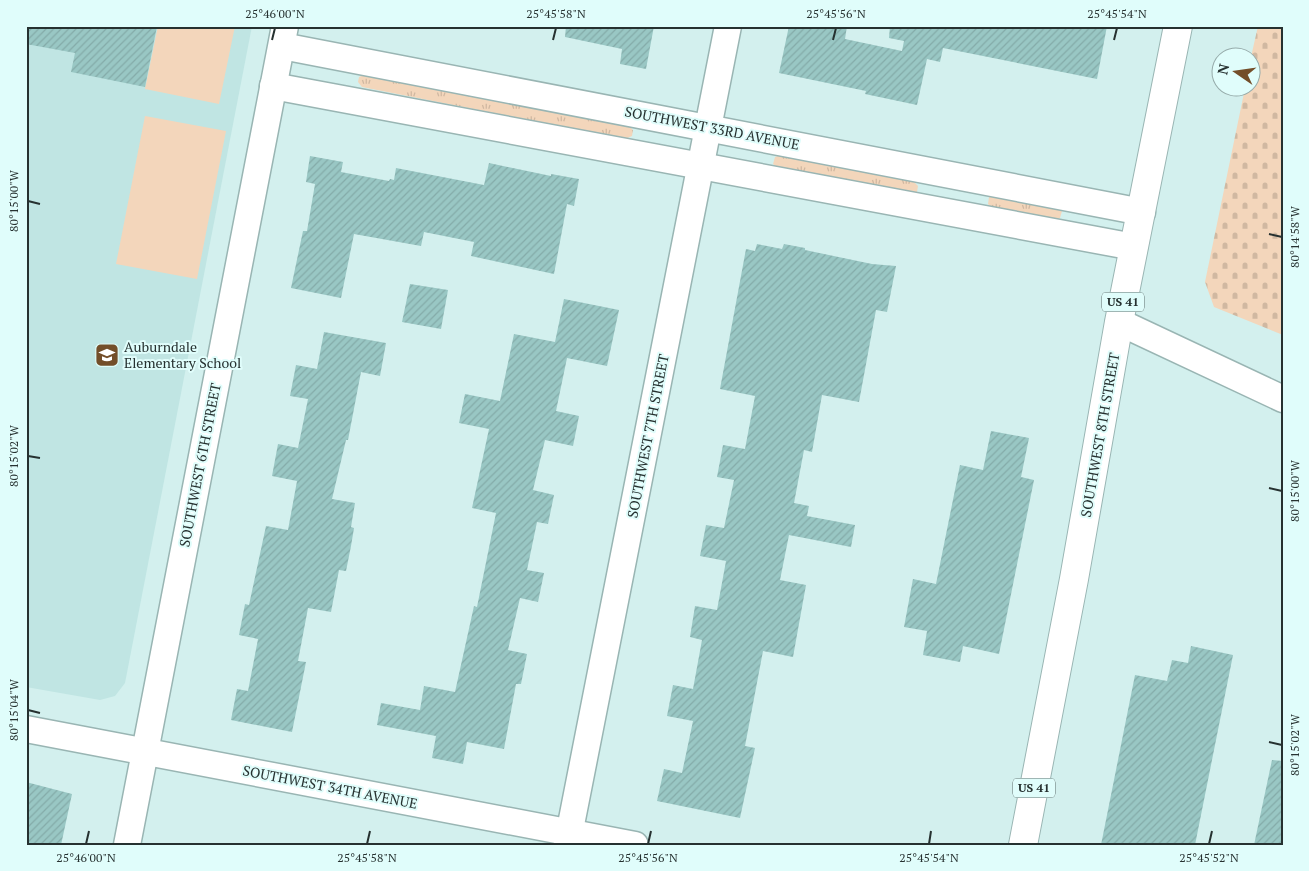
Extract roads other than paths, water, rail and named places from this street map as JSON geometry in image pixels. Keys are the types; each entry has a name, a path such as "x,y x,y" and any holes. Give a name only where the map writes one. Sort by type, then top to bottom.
{"main road":[{"name":"SOUTHWEST 8TH STREET","path":"1023,845 1074,579 1119,322 1178,26"}],"street":[{"name":"SOUTHWEST 7TH STREET","path":"568,838 702,166 728,26"},
{"name":"SOUTHWEST 33RD AVENUE","path":"284,36 709,127 1142,212"},
{"name":"SOUTHWEST 6TH STREET","path":"127,845 284,36"},
{"path":"273,86 1134,247"},
{"path":"1119,322 1283,399"},
{"name":"SOUTHWEST 34TH AVENUE","path":"26,729 568,838 634,845"}],"place":[{"name":"Auburndale Elementary School","path":"107,355"}]}
